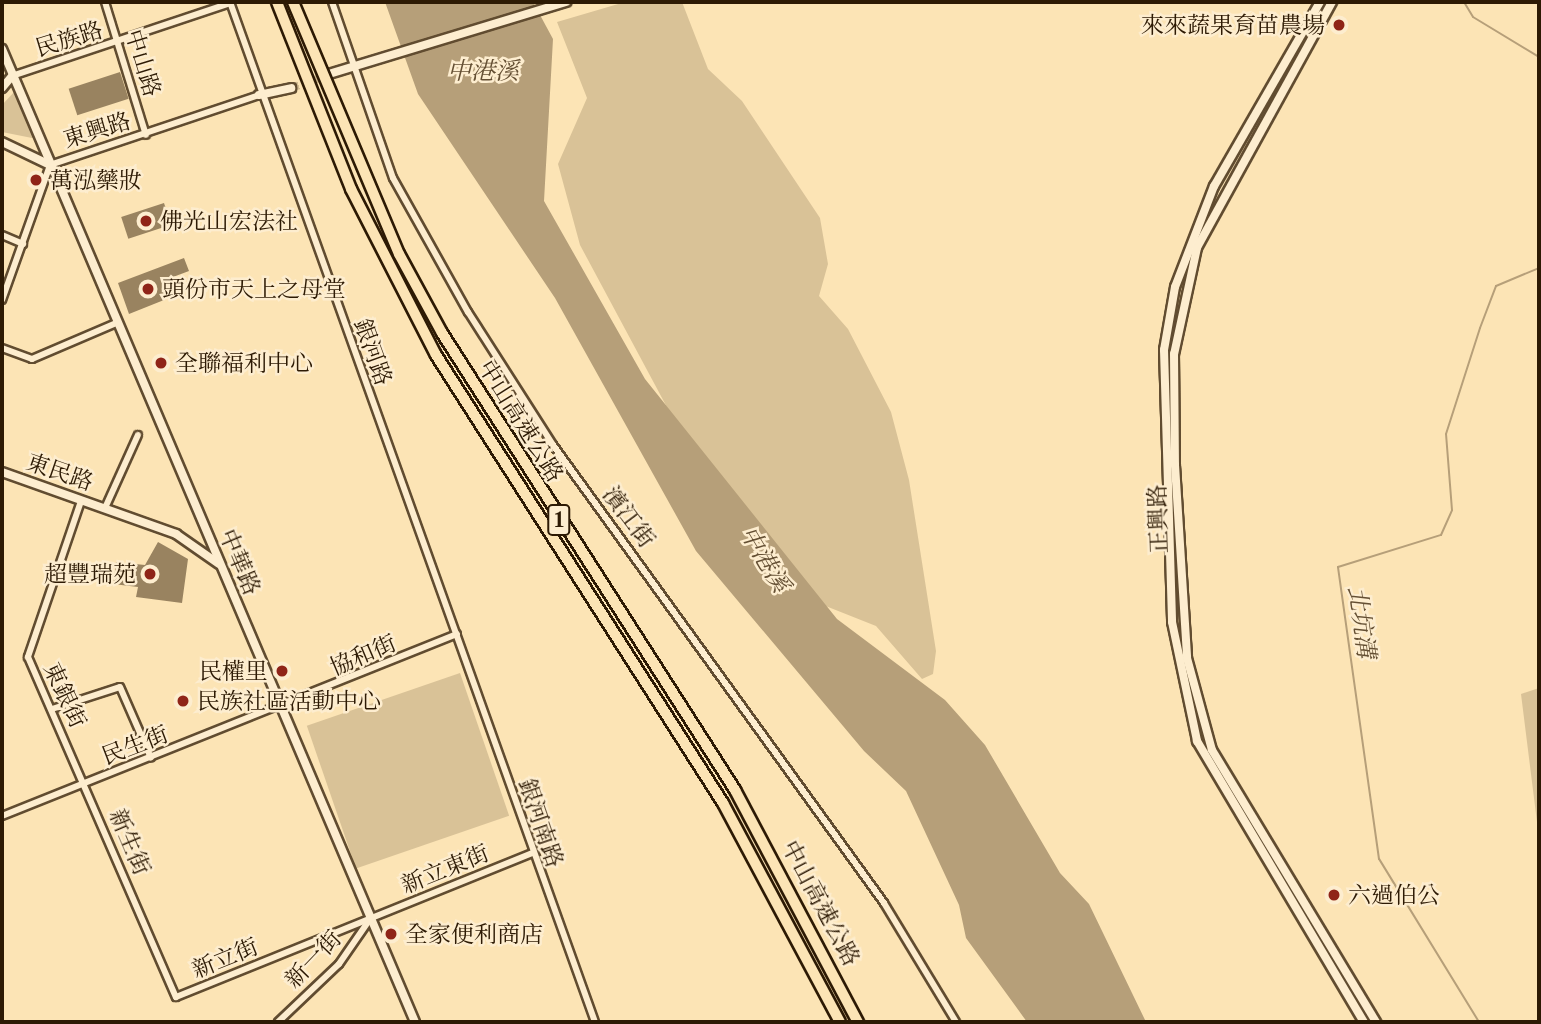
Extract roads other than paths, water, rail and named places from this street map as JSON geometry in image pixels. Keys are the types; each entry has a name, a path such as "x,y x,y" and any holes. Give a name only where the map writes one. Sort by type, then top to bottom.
{"highway":[{"name":"中山高速公路","path":"277,2 351,189 436,355 723,803 840,1022"},
{"name":"中山高速公路","path":"293,2 349,143 436,322 735,790 858,1022"}],"main road":[{"path":"329,74 350,65 566,2"},
{"name":"正興路","path":"1320,2 1214,186 1175,287 1164,350 1172,622 1196,741 1364,1022"},
{"name":"正興路","path":"1332,2 1197,248 1174,354 1177,492 1187,658 1212,750 1376,1022"},
{"name":"中華路","path":"2,49 415,1022"},
{"name":"民族路","path":"2,88 12,76"},
{"name":"東興路","path":"259,95 291,88"},
{"path":"2,142 50,165"},
{"name":"東民路","path":"2,472 176,534 221,566"}],"street":[{"name":"中山路","path":"105,2 146,135"},
{"name":"濱江街","path":"332,2 350,65 393,178 468,312 553,445 877,892 956,1022"},
{"name":"民族路","path":"12,76 120,44 230,3"},
{"name":"銀河路","path":"230,3 259,95 457,634"},
{"name":"東興路","path":"2,300 50,165 259,95"},
{"path":"2,235 23,244"},
{"path":"2,348 32,359 117,323"},
{"name":"東民路","path":"105,508 138,435"},
{"name":"東銀街","path":"81,501 29,657 86,783"},
{"name":"協和街","path":"282,708 457,634"},
{"name":"銀河南路","path":"457,634 595,1022"},
{"path":"52,709 120,687 151,758"},
{"name":"民生街","path":"2,816 282,708"},
{"name":"新生街","path":"86,783 142,914"},
{"name":"新立東街","path":"371,917 533,853"},
{"name":"新立街","path":"142,914 176,997 371,917"},
{"name":"新一街","path":"278,1022 340,964 371,917"}],"water":[{"name":"中港溪","path":"385,2 533,2 553,39 544,201 645,379 837,619 945,700 985,745 1060,873 1089,904 1146,1022 1027,1022 966,938 959,905 906,791 864,751 696,551 555,298 418,94"}],"waterway":[{"name":"北坑溝","path":"1464,2 1473,17 1539,57"},
{"name":"北坑溝","path":"1479,1022 1379,859 1338,567 1441,535 1452,510 1446,434 1480,328 1496,286 1539,268"}],"tunnel":[{"path":"291,88 328,75"}],"place":[{"name":"來來蔬果育苗農場","path":"1339,25"},
{"name":"萬泓藥妝","path":"36,180"},
{"name":"佛光山宏法社","path":"146,221"},
{"name":"頭份市天上之母堂","path":"148,289"},
{"name":"全聯福利中心","path":"161,363"},
{"name":"超豐瑞苑","path":"150,574"},
{"name":"民權里","path":"282,671"},
{"name":"民族社區活動中心","path":"183,701"},
{"name":"六過伯公","path":"1334,895"},
{"name":"全家便利商店","path":"391,934"}]}
